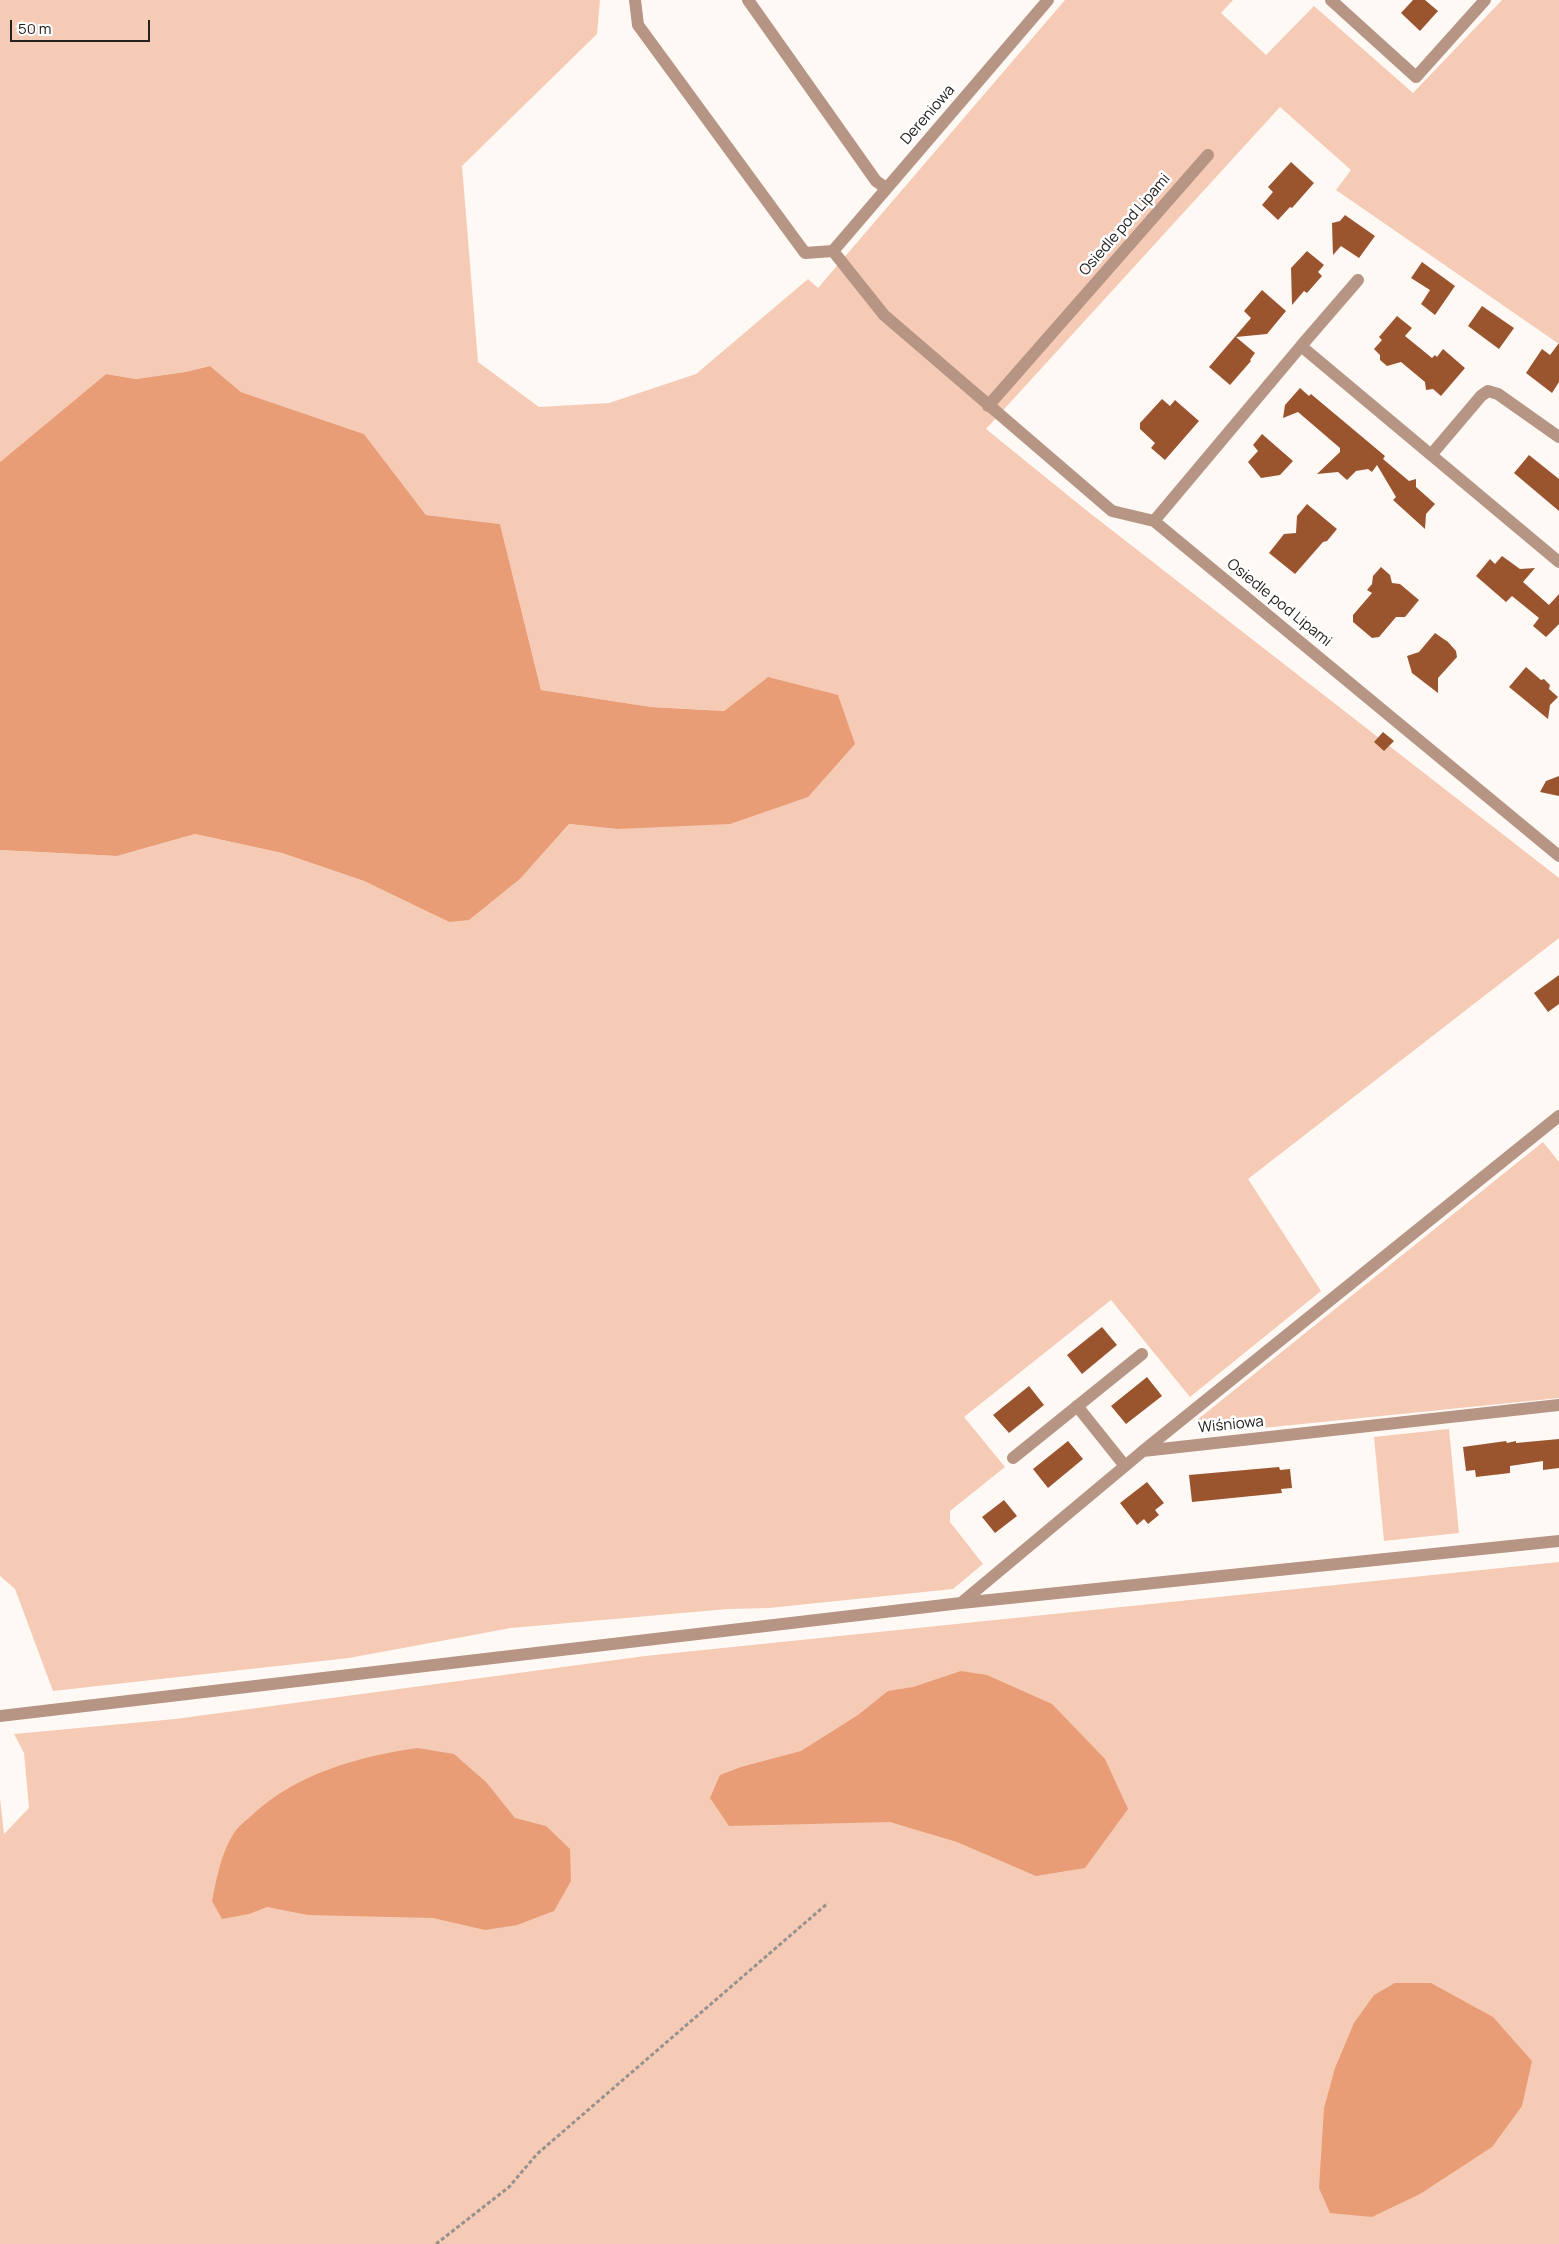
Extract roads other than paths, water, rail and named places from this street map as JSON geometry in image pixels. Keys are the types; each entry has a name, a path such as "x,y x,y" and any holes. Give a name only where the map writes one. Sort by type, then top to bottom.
{"street":[{"path":"635,0 638,25 805,253 833,251 884,315 1112,511 1154,521 1358,280"},
{"path":"748,0 876,181 886,188"},
{"name":"Dereniowa","path":"833,251 1048,0"},
{"path":"1331,0 1416,77 1485,0"},
{"name":"Osiedle pod Lipami","path":"988,406 1208,155"},
{"path":"1301,346 1559,562"},
{"path":"1430,455 1481,396 1488,391 1498,394 1559,437"},
{"name":"Osiedle pod Lipami","path":"1154,521 1559,856"},
{"path":"961,1603 1143,1451 1559,1116"},
{"path":"1013,1458 1142,1354"},
{"name":"Wiśniowa","path":"1143,1451 1559,1405"},
{"path":"1077,1406 1125,1466"},
{"path":"0,1716 961,1603 1559,1541"}]}
